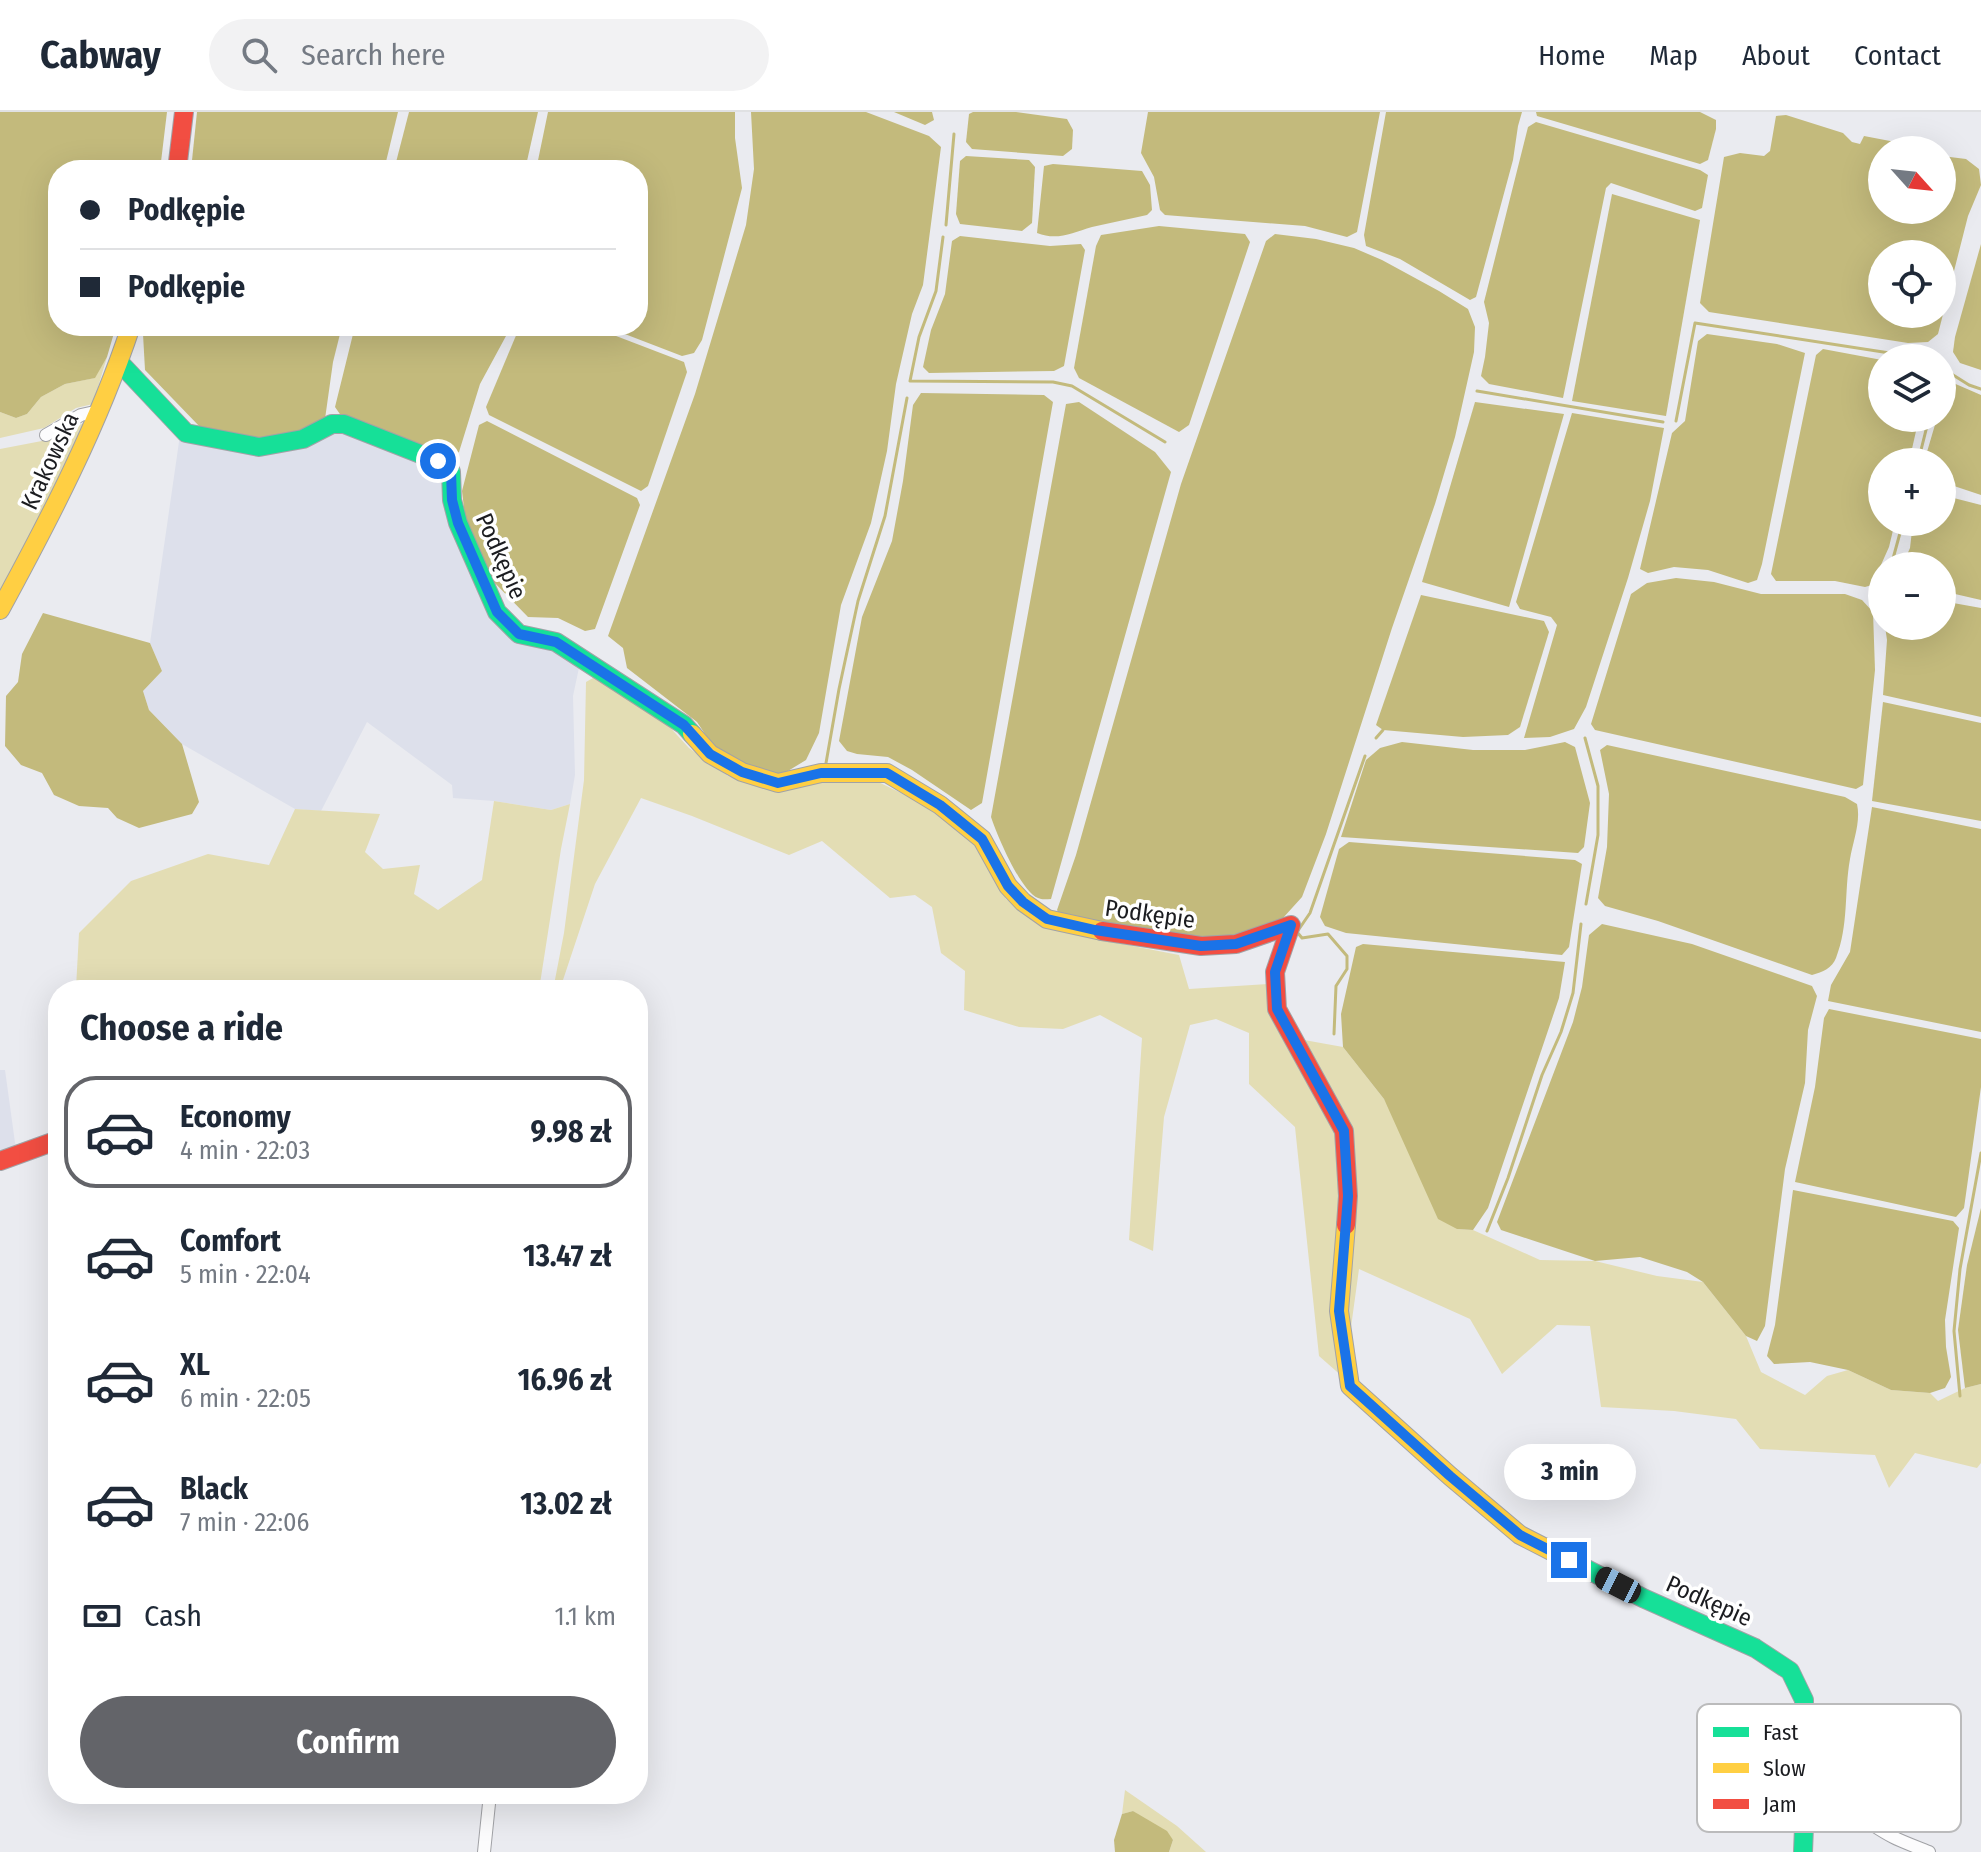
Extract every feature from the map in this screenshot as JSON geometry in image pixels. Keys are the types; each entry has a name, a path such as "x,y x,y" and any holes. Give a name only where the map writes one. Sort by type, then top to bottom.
{"street":[{"path":"178,160 184,112"},
{"name":"Krakowska","path":"0,610 52,516 120,363 128,336"},
{"name":"Podkępie","path":"120,363 186,433 259,447 303,439 332,424 344,424 438,461 451,472 452,500 458,523 497,612 519,634 556,642 684,725 710,754 742,772 778,783 821,773 887,773 940,805 982,839 1008,886 1023,902 1047,919 1095,930 1201,946 1236,944 1291,925 1275,972 1277,1009 1344,1131 1348,1196 1339,1311 1350,1386 1520,1535 1643,1598 1755,1648 1790,1671 1804,1704"},
{"path":"46,435 81,415 99,411"},
{"path":"0,1161 48,1144"},
{"path":"484,1852 489,1804"},
{"path":"1803,1852 1804,1832"},
{"path":"1884,1832 1929,1852"}],"shaded area":[{"path":"0,112 167,112 161,160 48,160 48,336 113,336 107,357 95,378 65,384 41,397 27,414 16,418 0,412"},
{"path":"197,112 398,112 386,160 192,160"},
{"path":"409,112 538,112 527,160 397,160"},
{"path":"548,112 735,112 742,188 702,340 694,353 682,356 630,336 648,336 648,160 538,160"},
{"path":"751,112 866,112 929,136 941,147 923,285 912,314 896,384 887,451 871,523 841,605 819,733 806,760 783,774 753,769 713,746 697,722 627,668 623,648 608,636 695,394 746,225 754,169"},
{"path":"894,112 932,112 934,120 925,125"},
{"path":"1016,112 1067,119 1073,130 1072,149 1063,156 972,149 966,142 969,114"},
{"path":"1148,112 1380,112 1357,232 1347,237 1305,226 1165,215 1160,210 1154,177 1141,153"},
{"path":"1386,112 1522,112 1513,160 1476,297 1470,300 1400,259 1366,246 1364,235"},
{"path":"1536,112 1700,112 1716,120 1716,129 1708,160 1700,164 1537,116"},
{"path":"1786,115 1843,133 1852,142 1860,144 1864,136 1868,137 1868,224 1956,224 1956,158 1966,159 1979,169 1981,185 1968,216 1956,263 1956,240 1868,240 1868,328 1940,328 1938,334 1928,342 1908,343 1709,312 1700,303 1724,157 1740,153 1764,156 1770,151 1776,116"},
{"path":"1536,122 1700,170 1708,175 1702,208 1695,211 1611,183 1606,188 1563,398 1489,384 1481,376 1489,323 1484,302 1528,127"},
{"path":"966,156 1029,160 1035,167 1032,223 1022,231 960,224 956,214 960,161"},
{"path":"1053,164 1142,171 1150,185 1152,210 1147,215 1064,235 1037,233 1044,166"},
{"path":"1612,194 1700,220 1666,416 1572,401"},
{"path":"1159,226 1245,234 1250,242 1189,425 1179,432 1079,378 1074,368 1096,246 1101,235"},
{"path":"1275,234 1354,248 1382,260 1468,309 1475,327 1474,352 1455,437 1435,504 1326,834 1302,897 1283,918 1250,932 1213,939 1061,917 1057,910 1076,855 1181,484 1266,241"},
{"path":"960,236 1050,246 1081,244 1085,250 1064,366 1054,371 929,373 923,367 931,330 945,294 952,241"},
{"path":"1981,244 1981,370 1960,363 1956,357 1955,337"},
{"path":"1707,334 1777,344 1805,353 1762,564 1757,580 1748,583 1708,570 1674,567 1648,573 1640,569 1672,433 1685,421 1698,341"},
{"path":"143,336 340,336 325,419 291,436 260,441 200,427 145,370"},
{"path":"353,336 506,336 480,384 459,452 449,460 342,417 335,407"},
{"path":"516,336 616,336 684,362 687,372 648,486 641,491 489,415 486,407"},
{"path":"1823,349 1868,357 1868,432 1916,432 1912,448 1868,448 1868,536 1892,536 1887,552 1868,552 1868,586 1865,587 1835,581 1776,581 1771,574 1816,355"},
{"path":"107,357 93,404 76,408 44,428 0,438 0,412 16,418 27,414 41,397 65,384 94,378"},
{"path":"1956,384 1981,395 1981,495 1956,487 1956,448 1928,448 1933,432 1956,432"},
{"path":"921,393 1044,395 1053,402 982,803 971,810 888,757 847,751 839,741 862,617 892,541 913,405"},
{"path":"1079,402 1155,452 1171,472 1051,899 1043,899 1031,894 1017,874 991,817 1066,404"},
{"path":"1475,402 1564,414 1509,607 1422,582"},
{"path":"1572,413 1664,428 1650,501 1586,707 1574,729 1550,737 1524,738 1557,625 1551,617 1520,609 1516,602"},
{"path":"487,421 637,498 640,505 595,629 585,631 558,618 528,617 487,575 466,525 462,491 479,425"},
{"path":"86,422 44,515 0,596 0,449 47,440"},
{"path":"343,427 447,475 495,615 580,663 573,696 575,775 570,804 551,810 453,798 452,785 367,722 321,811 295,809 182,744 149,710 143,691 162,671 150,643 180,435"},
{"path":"1956,499 1981,505 1981,600 1956,594 1956,552 1908,552 1911,536 1956,536"},
{"path":"1676,578 1714,582 1761,594 1845,594 1862,600 1868,607 1868,640 1874,640 1875,670 1863,785 1856,789 1595,730 1591,724 1631,594 1647,583"},
{"path":"1421,595 1544,621 1549,632 1520,727 1508,735 1463,737 1383,730 1376,725"},
{"path":"1956,604 1981,608 1981,717 1883,695 1887,640 1956,640"},
{"path":"43,613 150,643 162,671 143,691 149,710 182,744 199,802 192,814 139,828 117,818 108,808 79,806 54,795 42,773 21,765 5,746 6,696 18,682 22,654"},
{"path":"600,674 665,722 689,748 728,776 782,791 825,778 870,778 924,804 982,850 1006,899 1048,926 1179,955 1189,989 1268,984 1293,1038 1343,1047 1384,1099 1457,1229 1473,1230 1540,1260 1595,1261 1657,1276 1703,1282 1746,1336 1761,1372 1805,1395 1827,1376 1848,1370 1891,1390 1930,1393 1938,1401 1981,1384 1981,1463 1977,1468 1915,1453 1889,1488 1875,1455 1760,1449 1736,1419 1674,1411 1601,1407 1590,1326 1557,1325 1502,1374 1470,1319 1359,1269 1344,1378 1319,1356 1295,1127 1249,1084 1249,1033 1216,1019 1190,1025 1164,1117 1153,1251 1129,1240 1142,1038 1100,1015 1063,1029 1019,1027 964,1010 965,971 941,953 932,907 915,895 890,898 822,841 789,855 641,798 595,884 563,980 555,980 584,780 586,682"},
{"path":"1883,702 1981,723 1981,821 1872,801"},
{"path":"1402,742 1473,750 1525,750 1565,742 1575,747 1590,803 1584,847 1578,853 1341,837 1366,760 1380,748"},
{"path":"1607,745 1845,797 1857,804 1845,921 1840,946 1832,964 1812,975 1658,921 1605,906 1598,898 1607,847 1609,794 1600,750"},
{"path":"494,801 551,810 570,804 541,980 76,980 79,933 131,881 208,854 269,865 295,809 380,814 365,852 383,869 420,865 414,894 438,910 482,880"},
{"path":"1872,807 1981,829 1981,1032 1828,1001 1831,985 1850,952"},
{"path":"1349,842 1575,860 1582,864 1569,947 1562,955 1346,933 1325,926 1320,917 1339,849"},
{"path":"1602,924 1692,944 1812,986 1817,996 1808,1030 1805,1083 1785,1169 1765,1326 1757,1341 1746,1336 1703,1282 1687,1272 1640,1257 1595,1261 1501,1230 1497,1222 1573,1022 1582,987 1589,935"},
{"path":"1363,944 1565,962 1559,998 1488,1208 1473,1230 1457,1229 1438,1219 1384,1099 1343,1047 1341,1014 1356,947"},
{"path":"1829,1009 1981,1039 1981,1087 1964,1208 1956,1217 1795,1182 1815,1087 1824,1018"},
{"path":"0,1070 5,1070 16,1150 0,1156"},
{"path":"1793,1190 1953,1221 1959,1228 1945,1320 1951,1377 1945,1388 1930,1393 1891,1390 1848,1370 1810,1362 1774,1364 1767,1356 1775,1325"},
{"path":"1981,1208 1981,1384 1965,1388 1958,1330 1967,1265"},
{"path":"1125,1790 1177,1826 1206,1852 1169,1852 1173,1840 1133,1811 1122,1814"},
{"path":"1133,1811 1167,1831 1173,1840 1169,1852 1115,1852 1114,1840 1122,1814"}],"waterway":[{"path":"946,225 954,134"},
{"path":"943,237 936,291 919,337 910,381 1053,382 1072,386 1165,442"},
{"path":"1676,421 1695,323 1868,350"},
{"path":"1956,377 1981,389"},
{"path":"1477,391 1663,422"},
{"path":"826,763 858,601 885,516 907,398"},
{"path":"1922,448 1926,432"},
{"path":"1895,552 1899,536"},
{"path":"1376,738 1383,730"},
{"path":"1585,738 1598,786 1598,835 1586,904"},
{"path":"1334,1034 1336,986 1347,969 1347,956 1328,934 1302,938 1297,932 1310,913 1365,756"},
{"path":"1487,1231 1573,993 1581,924"},
{"path":"1960,1396 1954,1331 1960,1269 1981,1153"}],"traffic: fast":[{"path":"120,363 186,433 259,447 303,439 332,424 344,424 438,461 451,472 452,500 458,523 497,612 519,634 556,642 684,725 692,734"},
{"path":"1565,1558 1643,1598 1755,1648 1790,1671 1804,1704"},
{"path":"1803,1852 1804,1832"}],"traffic: slow":[{"path":"0,610 88,436 127,336"},
{"path":"692,734 710,754 742,772 778,783 821,773 887,773 940,805 982,839 1008,886 1023,902 1047,919 1102,931"},
{"path":"1346,1225 1339,1311 1350,1386 1520,1535 1565,1558"}],"traffic: jam":[{"path":"178,160 184,112"},
{"path":"1102,931 1201,946 1236,944 1291,925 1275,972 1277,1009 1344,1131 1348,1196 1346,1225"},
{"path":"0,1161 48,1144"}],"route":[{"path":"438,461 451,472 452,500 458,523 497,612 519,634 556,642 684,725 710,754 742,772 778,783 821,773 887,773 940,805 982,839 1008,886 1023,902 1047,919 1095,930 1201,946 1236,944 1291,925 1275,972 1277,1009 1344,1131 1348,1196 1339,1311 1350,1386 1520,1535 1569,1560"}]}
